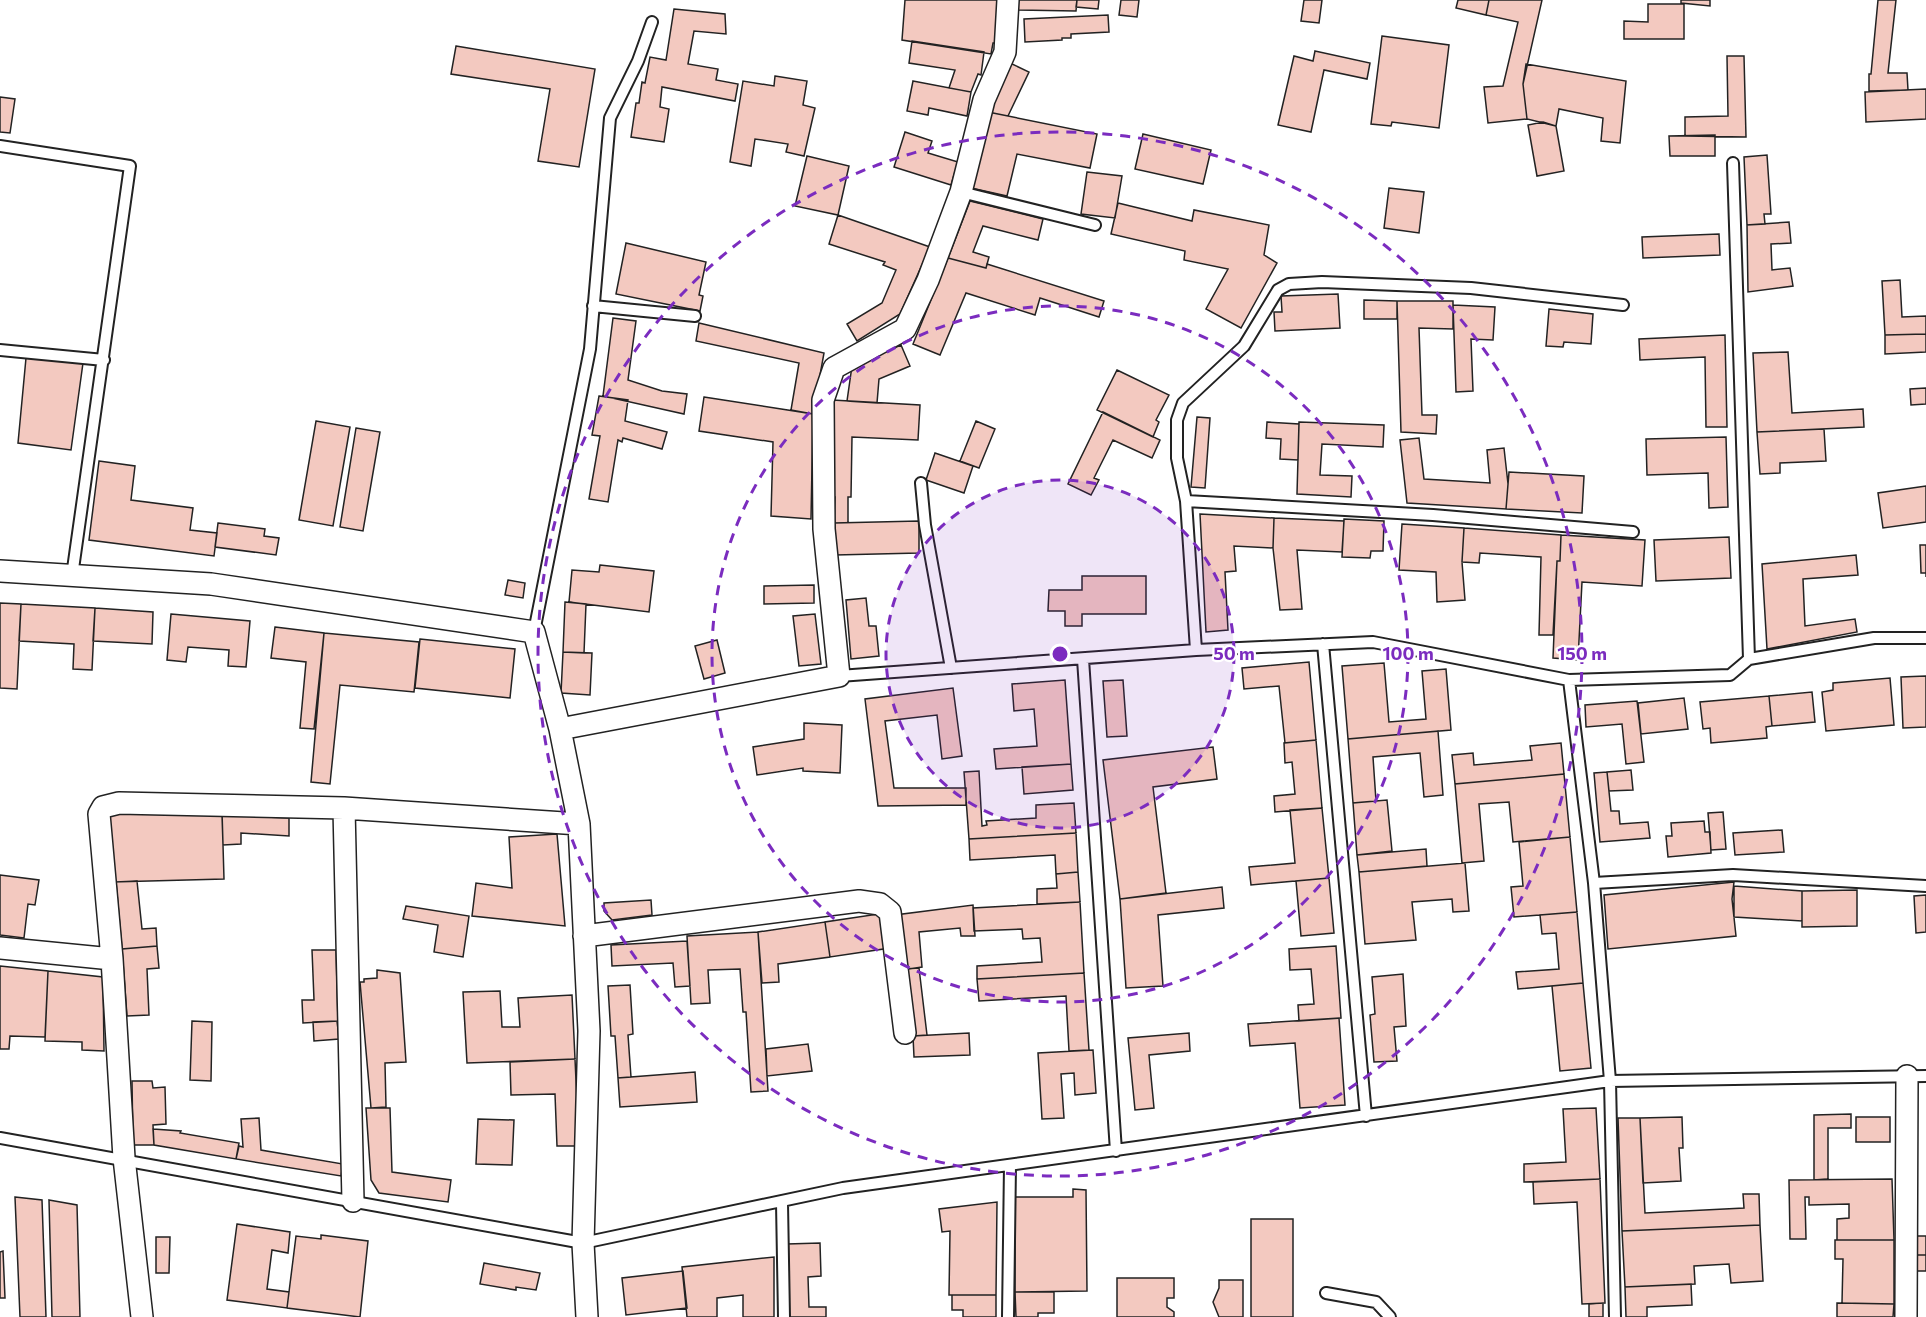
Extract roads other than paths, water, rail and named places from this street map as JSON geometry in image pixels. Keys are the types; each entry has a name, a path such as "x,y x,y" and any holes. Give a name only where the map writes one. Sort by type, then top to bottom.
{"street":[{"path":"560,729 839,675 824,529 823,400 834,368 905,329 928,280 961,192 984,100 1005,52 1008,0"},
{"path":"0,571 211,584 534,632 560,729 579,824 589,1031 583,1243 587,1317"},
{"path":"142,1317 124,1158 112,959 99,814 103,807 118,803 344,808 579,824"},
{"path":"344,808 353,1201"},
{"path":"584,936 859,901 875,902 890,912 905,1033"},
{"path":"0,948 112,959"},
{"path":"1906,1317 1916,1076"}],"lane":[{"path":"534,632 590,349 610,118 638,61 652,22"},
{"path":"0,146 130,166 72,576"},
{"path":"1733,163 1749,659"},
{"path":"961,192 1095,225"},
{"path":"1196,650 1186,501 1177,458 1177,420 1183,403 1244,346 1278,290 1289,284 1322,282 1471,288 1623,305"},
{"path":"593,306 695,316"},
{"path":"0,350 104,360"},
{"path":"921,483 925,525 951,668"},
{"path":"1186,501 1433,515 1633,532"},
{"path":"839,675 1196,650 1373,642 1569,680 1730,675 1749,659 1874,638 1926,638"},
{"path":"1323,644 1366,1116"},
{"path":"1083,659 1116,1151"},
{"path":"1569,680 1594,883 1610,1081 1615,1317"},
{"path":"1594,883 1733,875 1926,886"},
{"path":"0,1138 124,1158 583,1243 782,1203 843,1188 1610,1081 1916,1076"},
{"path":"1008,1317 1010,1165"},
{"path":"782,1203 784,1317"},
{"path":"1326,1293 1376,1302 1390,1317"}]}
